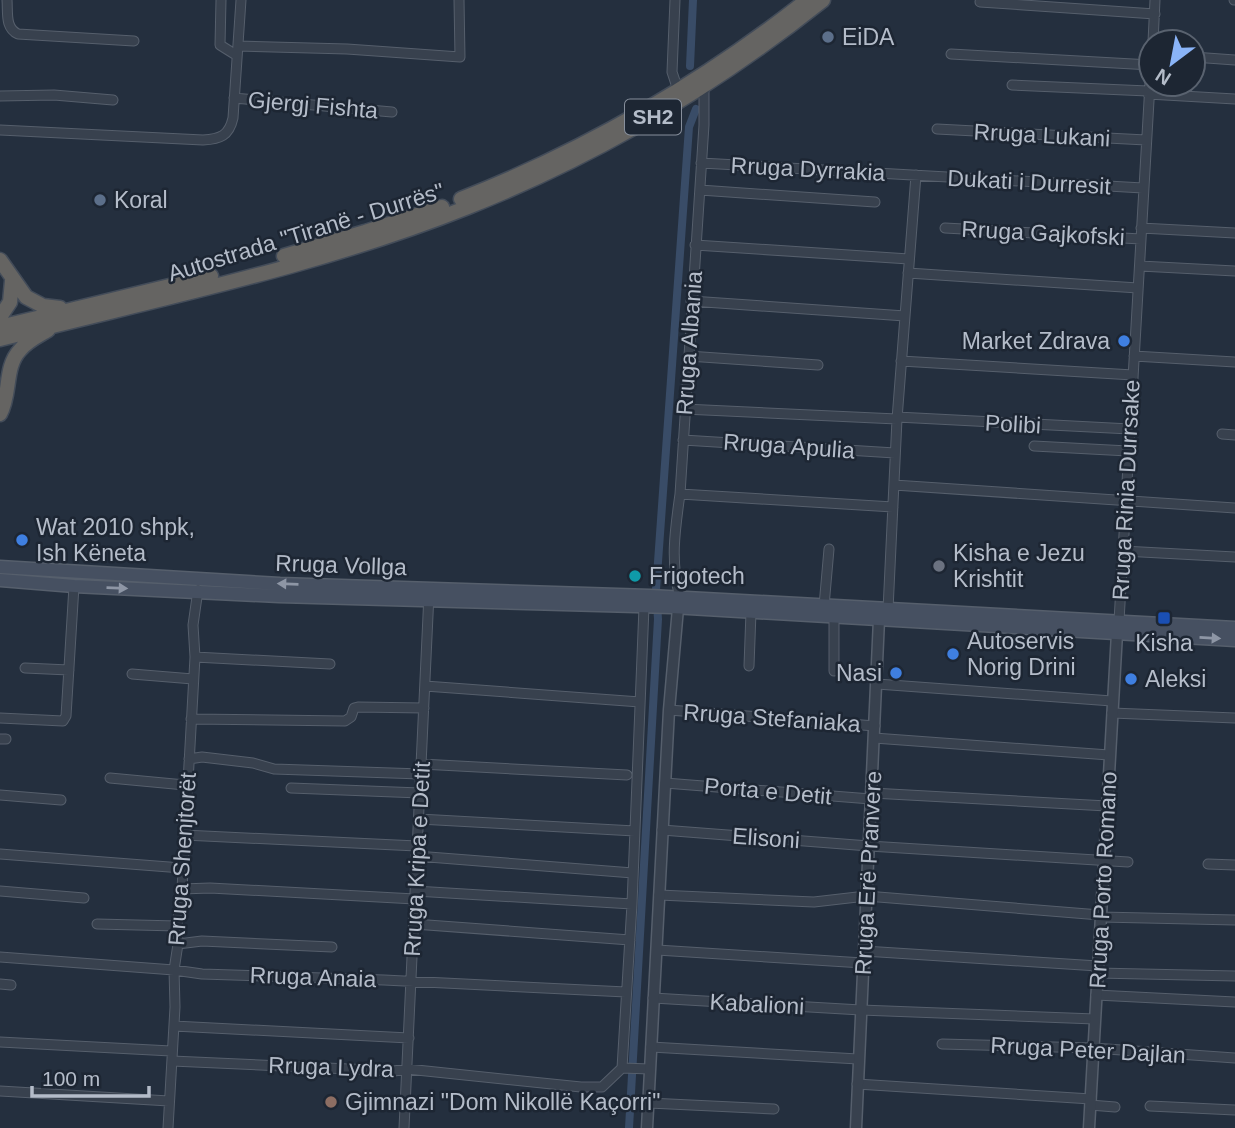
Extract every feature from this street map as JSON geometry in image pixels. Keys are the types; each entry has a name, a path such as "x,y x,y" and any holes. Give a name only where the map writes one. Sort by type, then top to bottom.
{"highway":[{"name":"Autostrada \"Tiranë - Durrës\"","path":"0,327 312,249 444,206 567,152 678,90 740,50 807,0"},
{"name":"Autostrada \"Tiranë - Durrës\"","path":"0,339 320,257 467,207 536,178 603,145 704,87 778,36 823,0"},
{"path":"0,260 21,292 36,303 47,307 72,309"},
{"path":"0,317 10,302 12,279"},
{"path":"0,414 14,357 25,345 58,324"},
{"path":"0,372 6,384 6,396"}],"main road":[{"name":"Rruga Vollga","path":"0,567 429,595 676,602"},
{"name":"Rruga Vollga","path":"0,580 279,596 429,595"},
{"path":"676,602 824,606 884,615"},
{"path":"676,602 751,612 834,616 884,615 1118,627 1235,628"},
{"path":"1118,627 1235,640"}],"street":[{"path":"7,0 9,27 18,34 134,41"},
{"path":"221,0 220,45 237,50 347,49 460,57 460,0"},
{"path":"0,131 215,139 224,136 230,128 234,98 241,0"},
{"path":"675,0 673,72 678,90"},
{"path":"1154,28 1156,0"},
{"path":"981,2 1155,14"},
{"path":"951,54 1137,65"},
{"path":"1207,58 1235,60"},
{"path":"1012,86 1137,92"},
{"name":"Rruga Albania","path":"676,602 673,549 680,494 705,118 704,87"},
{"path":"0,96 54,95 113,100"},
{"path":"1207,97 1235,99"},
{"name":"Gjergj Fishta","path":"234,98 392,112"},
{"name":"Rruga Rinia Durrsake","path":"1118,627 1148,98"},
{"name":"Rruga Lukani","path":"937,130 1146,140"},
{"name":"Rruga Dyrrakia","path":"701,163 916,175"},
{"path":"884,615 916,175"},
{"name":"Dukati i Durresit","path":"916,175 1143,188"},
{"path":"700,190 875,202"},
{"name":"Rruga Gajkofski","path":"945,228 1141,239"},
{"path":"1142,228 1235,233"},
{"path":"695,245 909,259"},
{"path":"1140,266 1235,271"},
{"path":"908,273 1138,288"},
{"path":"691,301 905,316"},
{"path":"688,356 818,365"},
{"path":"1134,356 1235,362"},
{"path":"901,361 1133,375"},
{"name":"Polibi","path":"684,409 1129,429"},
{"path":"1222,434 1235,435"},
{"name":"Rruga Apulia","path":"683,440 895,453"},
{"path":"1034,446 1128,451"},
{"path":"894,485 1235,508"},
{"path":"680,494 893,507"},
{"path":"824,606 829,549"},
{"path":"1123,551 1235,557"},
{"path":"0,718 59,722 66,716 74,586"},
{"name":"Rruga Shenjtorët","path":"168,1128 174,970 178,944 195,657 193,625 198,590"},
{"name":"Rruga Kripa e Detit","path":"404,1128 429,595"},
{"path":"648,1128 649,1103 644,1069 651,1047 676,602"},
{"path":"644,1069 624,1068 640,702 647,603"},
{"path":"749,666 751,612"},
{"name":"Rruga Erë Pranvere","path":"856,1128 874,738 884,615"},
{"path":"834,616 834,671"},
{"name":"Rruga Porto Romano","path":"1089,1128 1118,627"},
{"path":"195,657 330,664"},
{"path":"25,668 69,670"},
{"path":"132,674 193,679"},
{"path":"877,684 1112,701"},
{"path":"425,686 640,702"},
{"path":"191,719 345,721 354,708 358,707 424,708"},
{"name":"Rruga Stefaniaka","path":"669,710 875,726"},
{"path":"1112,713 1235,718"},
{"path":"874,738 1110,755"},
{"path":"189,758 253,763 274,769 421,774"},
{"path":"421,764 627,775"},
{"path":"110,778 187,787"},
{"name":"Porta e Detit","path":"665,783 1107,807"},
{"path":"291,788 420,793"},
{"path":"0,795 61,800"},
{"path":"419,819 635,831"},
{"name":"Elisoni","path":"663,830 1128,862"},
{"path":"184,835 417,851 634,873"},
{"path":"0,854 182,868"},
{"path":"1208,864 1235,865"},
{"path":"181,889 632,904"},
{"path":"0,891 83,898"},
{"path":"659,895 814,902 866,896 1100,916 1235,920"},
{"path":"97,924 177,926"},
{"path":"414,924 630,940"},
{"path":"178,944 202,941 332,947"},
{"path":"657,950 863,963"},
{"path":"864,951 1098,969 1235,976"},
{"name":"Rruga Anaia","path":"0,957 202,974 626,992"},
{"path":"0,984 11,985"},
{"path":"1096,995 1235,1002"},
{"name":"Kabalioni","path":"653,998 1095,1020"},
{"path":"173,1026 409,1038"},
{"name":"Rruga Lydra","path":"0,1042 394,1071 407,1069 602,1087 624,1068"},
{"name":"Rruga Peter Dajlan","path":"942,1044 1093,1048 1235,1058"},
{"path":"651,1047 859,1059"},
{"path":"857,1084 1090,1102 1115,1107"},
{"path":"0,1091 169,1101"},
{"path":"649,1103 774,1109"},
{"path":"1150,1106 1235,1110"}],"waterway":[{"path":"690,66 693,0"},
{"path":"629,1128 658,619 656,590 689,127 696,109"}],"place":[{"name":"EiDA","path":"828,37"},
{"name":"Koral","path":"100,200"},
{"name":"Market Zdrava","path":"1124,341"},
{"name":"Wat 2010 shpk, Ish Këneta","path":"22,540"},
{"name":"Kisha e Jezu Krishtit","path":"939,566"},
{"name":"Frigotech","path":"635,576"},
{"name":"Kisha","path":"1164,618"},
{"name":"Autoservis Norig Drini","path":"953,654"},
{"name":"Nasi","path":"896,673"},
{"name":"Aleksi","path":"1131,679"},
{"name":"Gjimnazi \"Dom Nikollë Kaçorri\"","path":"331,1102"}]}
